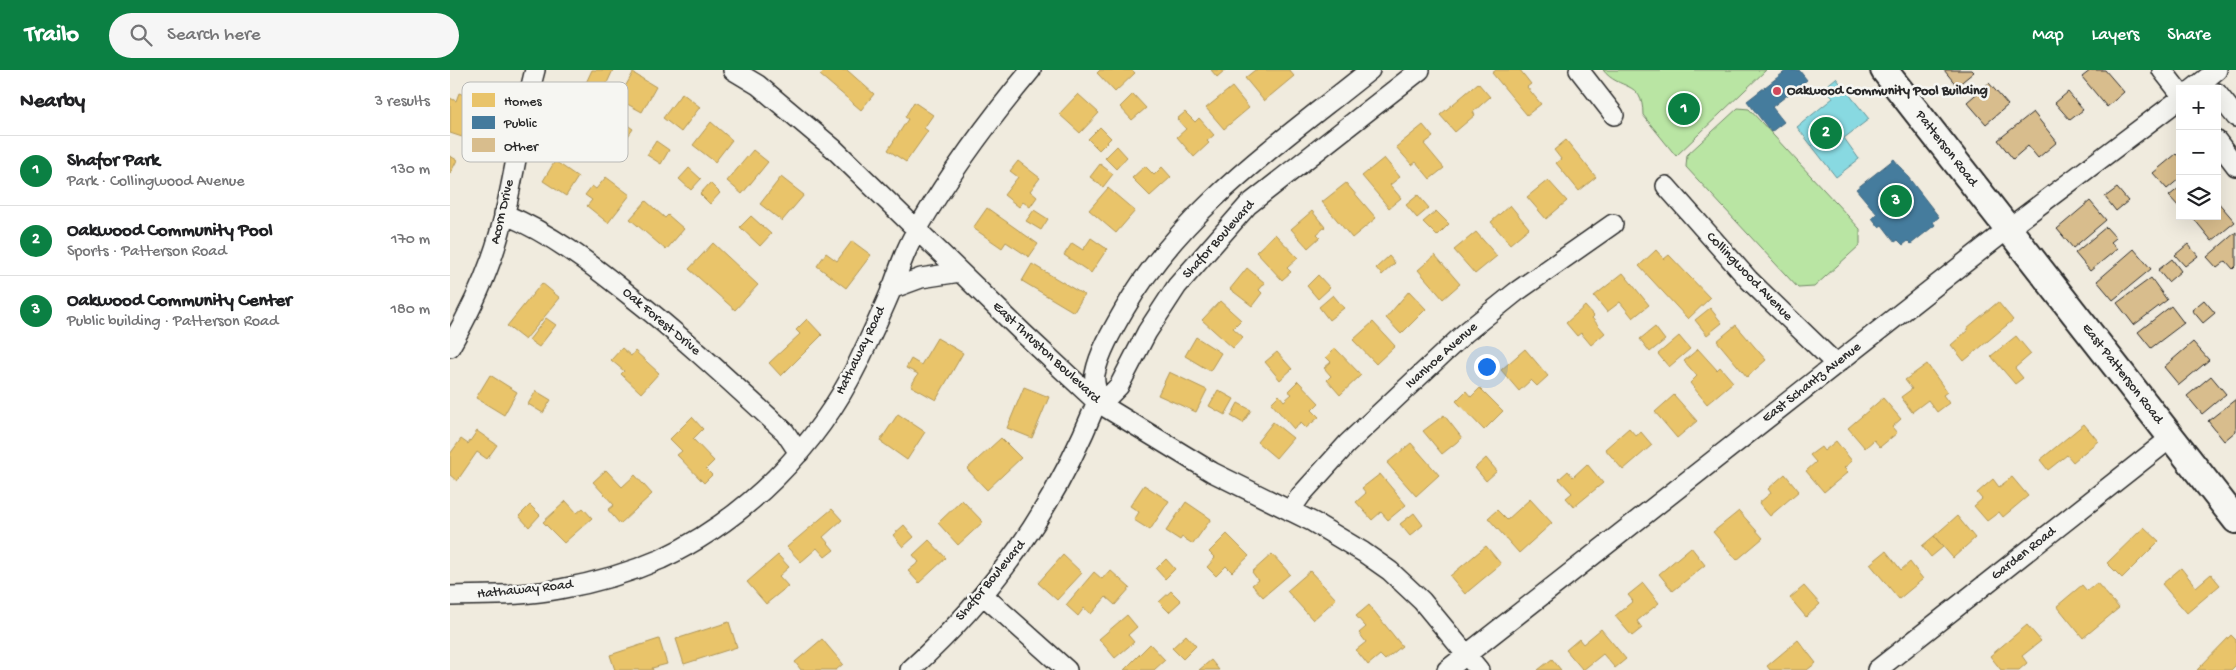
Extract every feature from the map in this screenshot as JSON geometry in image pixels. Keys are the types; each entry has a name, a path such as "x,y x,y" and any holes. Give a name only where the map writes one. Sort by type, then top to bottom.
{"main road":[{"name":"Patterson Road","path":"1884,70 2009,228"},
{"name":"East Patterson Road","path":"2009,228 2236,520"}],"street":[{"name":"East Thruston Boulevard","path":"733,70 759,77 1097,402 1212,472 1290,511 1354,547 1390,572 1422,602 1479,670"},
{"name":"Hathaway Road","path":"450,596 557,590 596,581 660,559 713,529 752,500 799,453 834,405 858,364 917,229 953,171 987,123 1031,70"},
{"name":"Shafor Boulevard","path":"910,670 983,596 1016,554 1044,512 1071,463 1097,402 1094,381 1100,359 1124,309 1157,260 1191,220 1224,188 1370,70"},
{"name":"Shafor Boulevard","path":"1097,402 1110,395 1119,386 1147,332 1177,286 1248,205 1420,70"},
{"path":"1579,70 1614,115"},
{"path":"2162,70 2176,88"},
{"path":"2208,82 2236,117"},
{"name":"East Schantz Avenue","path":"1447,670 2009,228 2176,102"},
{"path":"2221,146 2236,166"},
{"name":"Acorn Drive","path":"450,347 472,307 488,268 504,214 515,162"},
{"name":"Collingwood Avenue","path":"1666,186 1749,280 1836,364"},
{"name":"Oak Forest Drive","path":"504,214 521,221 570,250 659,318 785,432 799,453"},
{"name":"Ivanhoe Avenue","path":"1290,511 1301,494 1347,444 1465,333 1524,287 1613,224"},
{"path":"892,289 921,278 960,272"},
{"name":"Garden Road","path":"1877,670 2172,437"},
{"path":"983,596 1067,670"}],"green space":[{"path":"1603,70 1766,70 1676,156 1643,115 1642,104 1635,90 1616,81"},
{"path":"1738,108 1749,109 1860,229 1860,245 1814,287 1798,288 1686,167 1687,155"}],"water":[{"path":"1836,78 1869,119 1844,138 1859,159 1836,177 1797,127 1833,98 1825,87"}],"building: Homes":[{"path":"592,70 613,70 607,82 586,82"},
{"path":"825,70 847,70 874,94 861,110 820,75"},
{"path":"1100,70 1132,70 1135,73 1115,92 1097,73"},
{"path":"1211,70 1225,70 1217,77"},
{"path":"1255,70 1289,70 1294,76 1264,101 1245,78"},
{"path":"1496,70 1520,70 1531,84 1527,87 1541,104 1527,115 1492,73"},
{"path":"633,73 656,87 642,112 628,104 628,82"},
{"path":"1478,83 1490,97 1473,112 1475,115 1455,132 1440,115"},
{"path":"1232,87 1249,108 1224,129 1206,108"},
{"path":"459,93 462,94 462,137 450,133 450,98 456,101"},
{"path":"682,93 700,107 681,132 663,118"},
{"path":"1078,94 1099,113 1080,133 1059,114"},
{"path":"1133,94 1146,108 1132,120 1120,107"},
{"path":"914,102 933,115 924,128 928,131 906,162 888,150 908,119 905,117"},
{"path":"1185,112 1195,122 1199,118 1214,135 1207,141 1209,143 1194,157 1177,137 1186,129 1177,119"},
{"path":"711,122 732,140 715,162 693,145"},
{"path":"1423,125 1433,137 1424,144 1444,168 1430,179 1416,162 1412,165 1396,147"},
{"path":"628,126 633,129 628,136"},
{"path":"1100,127 1111,138 1099,150 1088,139"},
{"path":"1566,140 1596,177 1579,191 1556,163 1561,159 1554,150"},
{"path":"656,141 669,150 661,164 647,155"},
{"path":"1117,146 1127,157 1116,169 1105,158"},
{"path":"753,150 768,162 742,194 727,181"},
{"path":"450,156 457,160 450,174"},
{"path":"1384,158 1400,177 1390,185 1401,198 1389,208 1362,176"},
{"path":"1018,161 1040,178 1030,191 1037,197 1030,207 1023,202 1019,207 1004,195 1018,177 1010,171"},
{"path":"554,162 578,177 566,196 543,181"},
{"path":"1100,164 1113,174 1103,187 1090,177"},
{"path":"1145,166 1154,175 1162,167 1171,177 1150,196 1132,178"},
{"path":"689,168 701,179 691,190 679,179"},
{"path":"606,177 630,195 608,223 587,206 592,200 585,195 592,186 596,189"},
{"path":"781,177 804,195 782,221 760,204"},
{"path":"1548,180 1567,201 1546,219 1527,197"},
{"path":"710,183 720,193 710,204 700,194"},
{"path":"1346,183 1376,218 1352,238 1322,202"},
{"path":"1108,188 1135,211 1116,233 1089,210"},
{"path":"1418,195 1429,208 1417,218 1406,205"},
{"path":"646,201 665,218 668,215 684,229 666,250 630,219"},
{"path":"1510,205 1529,228 1510,244 1491,222"},
{"path":"987,208 1038,244 1029,257 1006,242 1002,248 973,228"},
{"path":"1034,210 1048,219 1041,230 1026,221"},
{"path":"1312,211 1325,227 1317,234 1320,237 1308,248 1291,229"},
{"path":"1436,211 1449,224 1437,236 1423,222"},
{"path":"751,216 771,234 760,246 740,227"},
{"path":"1476,232 1497,256 1475,274 1454,250"},
{"path":"1275,234 1298,258 1287,268 1291,272 1282,280 1256,252"},
{"path":"1091,238 1107,249 1091,273 1064,255 1072,243 1083,250"},
{"path":"852,241 871,255 846,288 817,266 826,253 837,261"},
{"path":"713,243 758,285 735,310 689,269"},
{"path":"1656,250 1664,259 1669,255 1710,298 1688,319 1639,266"},
{"path":"1435,255 1460,284 1443,299 1418,270"},
{"path":"1389,256 1395,263 1382,275 1376,268"},
{"path":"1032,264 1084,295 1074,312 1022,281"},
{"path":"1247,268 1265,283 1259,290 1262,293 1252,306 1230,289"},
{"path":"1623,273 1649,305 1633,318 1620,302 1607,312 1594,296"},
{"path":"1318,275 1330,288 1318,299 1307,286"},
{"path":"542,283 560,298 525,340 507,326"},
{"path":"1409,291 1426,309 1401,334 1386,318"},
{"path":"1333,295 1344,308 1329,320 1319,307"},
{"path":"1220,301 1241,320 1233,328 1243,337 1233,348 1202,320"},
{"path":"1998,302 2013,320 1964,361 1951,345 1968,330 1967,328"},
{"path":"1585,306 1594,316 1592,318 1605,333 1591,345 1581,333 1577,336 1566,323"},
{"path":"1710,308 1722,323 1707,335 1695,320"},
{"path":"546,318 556,325 539,347 529,340"},
{"path":"807,319 822,335 781,376 769,363 800,334 796,330"},
{"path":"1373,322 1395,346 1376,364 1353,340"},
{"path":"1736,325 1766,360 1747,377 1717,341"},
{"path":"1655,327 1665,340 1650,352 1640,339"},
{"path":"1679,336 1690,349 1669,367 1658,354"},
{"path":"2016,336 2031,354 2015,368 2023,378 2015,384 1991,356"},
{"path":"1196,337 1221,353 1210,371 1185,356"},
{"path":"937,338 963,353 936,400 911,386 918,374 906,368 911,359 921,365"},
{"path":"622,348 631,356 635,351 659,373 641,393 621,374 624,371 611,360"},
{"path":"1335,348 1361,375 1340,395 1327,380 1331,376 1324,368 1331,362 1326,357"},
{"path":"1525,349 1548,376 1537,386 1531,380 1519,391 1501,370"},
{"path":"1698,349 1717,370 1720,367 1733,382 1707,404 1690,383 1697,376 1684,361"},
{"path":"1277,352 1292,369 1280,380 1265,362"},
{"path":"1927,364 1947,392 1943,395 1949,403 1937,412 1928,400 1912,412 1901,397 1912,389 1905,380"},
{"path":"1169,372 1207,390 1196,412 1158,395"},
{"path":"490,375 517,392 504,415 476,398"},
{"path":"1298,381 1319,403 1312,410 1319,417 1306,428 1301,423 1294,429 1271,403 1279,395 1284,401 1292,394 1288,391"},
{"path":"1024,387 1049,397 1032,438 1007,428"},
{"path":"1480,388 1503,411 1484,430 1456,401 1466,391 1471,397"},
{"path":"1218,390 1234,399 1225,415 1209,406"},
{"path":"536,391 551,400 543,413 528,404"},
{"path":"1674,395 1697,421 1677,438 1655,412"},
{"path":"1883,398 1901,419 1892,427 1897,433 1880,447 1874,440 1865,448 1848,428"},
{"path":"1238,403 1251,410 1243,423 1231,416"},
{"path":"898,414 925,432 907,460 880,441"},
{"path":"1444,415 1462,438 1442,454 1423,431"},
{"path":"692,417 703,429 693,439 714,461 706,469 712,475 704,483 677,455 682,451 670,439"},
{"path":"1273,422 1293,438 1276,458 1257,442"},
{"path":"2084,424 2098,441 2073,462 2067,455 2048,470 2040,460"},
{"path":"1629,428 1636,436 1641,432 1652,445 1623,470 1605,449"},
{"path":"477,431 497,445 487,459 477,452 457,481 450,475 450,454 461,439 468,444"},
{"path":"1001,438 1021,458 987,490 967,469"},
{"path":"1836,441 1852,461 1844,468 1848,472 1824,492 1806,471 1816,462 1810,455 1821,447 1824,451"},
{"path":"1411,443 1439,475 1416,496 1387,463"},
{"path":"1486,458 1497,471 1486,481 1475,468"},
{"path":"1587,464 1603,483 1574,507 1566,498 1572,493 1559,479 1568,471 1573,477"},
{"path":"606,470 622,487 635,475 652,494 620,524 608,510 614,505 593,482"},
{"path":"1380,474 1406,505 1388,520 1381,512 1372,520 1356,502 1366,493 1362,488"},
{"path":"1785,474 1799,491 1770,516 1759,503 1771,493 1768,489"},
{"path":"2012,477 2028,496 2003,517 1999,512 1987,521 1974,506 1982,499 1977,493 1993,479 1999,487"},
{"path":"1144,485 1169,501 1150,530 1134,520 1139,512 1130,506"},
{"path":"1530,499 1552,523 1519,553 1488,518 1497,510 1507,520"},
{"path":"962,500 983,522 958,545 938,523"},
{"path":"566,501 577,513 583,508 592,518 564,543 543,522"},
{"path":"1186,502 1211,519 1193,544 1182,537 1180,540 1166,531"},
{"path":"530,505 540,515 529,527 519,516"},
{"path":"832,509 842,520 823,537 834,550 825,557 817,548 801,562 787,547"},
{"path":"1739,511 1763,538 1737,560 1713,532"},
{"path":"1414,513 1423,525 1410,536 1400,524"},
{"path":"1957,516 1975,538 1953,558 1934,536"},
{"path":"904,525 914,537 903,547 893,535"},
{"path":"2144,527 2159,541 2122,578 2107,563"},
{"path":"1227,534 1249,556 1232,572 1226,566 1216,576 1207,567 1215,558 1209,552"},
{"path":"1934,536 1943,547 1931,557 1922,546"},
{"path":"929,540 946,558 919,583 908,571 919,562 913,555"},
{"path":"1486,546 1501,564 1465,594 1450,576"},
{"path":"1691,547 1705,565 1673,591 1659,574"},
{"path":"1886,551 1901,570 1910,562 1923,579 1899,599 1870,564"},
{"path":"1272,554 1290,574 1263,597 1252,585 1258,580 1252,572"},
{"path":"778,555 789,567 779,576 788,586 766,604 747,582"},
{"path":"1063,555 1082,573 1057,600 1038,583"},
{"path":"1166,559 1175,569 1165,579 1156,569"},
{"path":"2181,568 2196,587 2211,574 2220,585 2187,613 2162,584"},
{"path":"1110,570 1130,588 1115,605 1106,597 1091,614 1084,608 1078,616 1066,605 1094,572 1102,579"},
{"path":"1310,571 1336,599 1313,620 1287,591"},
{"path":"1643,583 1659,603 1637,621 1642,628 1632,636 1615,616 1633,601 1628,595"},
{"path":"2097,583 2119,608 2083,638 2057,606 2082,585 2087,591"},
{"path":"1804,586 1820,604 1806,617 1790,598"},
{"path":"1171,591 1181,601 1169,612 1159,602"},
{"path":"1369,605 1402,646 1385,660 1380,655 1368,665 1356,650 1366,642 1359,633 1366,627 1356,616"},
{"path":"1127,615 1137,627 1128,635 1134,642 1115,658 1099,639"},
{"path":"729,622 737,647 684,664 676,639"},
{"path":"2027,625 2041,641 2022,656 2027,663 2019,670 2001,670 1990,656"},
{"path":"1601,629 1626,659 1615,668 1603,654 1583,670 1566,650 1579,639 1583,644"},
{"path":"1186,635 1196,646 1183,659 1172,648"},
{"path":"2231,635 2236,640 2236,665 2231,670 2197,670"},
{"path":"659,639 667,664 652,668 653,670 615,670 610,655"},
{"path":"822,639 843,664 836,670 801,670 795,662"},
{"path":"1798,640 1816,663 1807,670 1770,670 1767,666"},
{"path":"1150,644 1165,660 1154,670 1124,670"},
{"path":"1552,659 1561,670 1538,670"},
{"path":"1211,660 1219,670 1199,670"}],"building: Public":[{"name":"Oakwood Community Pool Building","path":"1787,70 1799,70 1807,80 1772,107 1784,122 1771,132 1747,101"},
{"path":"1894,159 1939,217 1933,222 1935,225 1911,244 1908,241 1903,245 1898,240 1895,242 1882,225 1879,227 1872,218 1877,214 1856,189"}],"building: Other":[{"path":"1944,70 1972,70 1974,72 1957,86"},
{"path":"2091,70 2105,70 2124,92 2107,107 2082,77"},
{"path":"1989,83 2008,105 1986,124 1967,102"},
{"path":"2068,92 2083,110 2070,120 2055,103"},
{"path":"2033,112 2057,142 2038,158 2028,146 2013,159 1998,140"},
{"path":"2176,154 2176,181 2167,189 2153,173"},
{"path":"2117,188 2128,201 2116,211 2105,197"},
{"path":"2176,190 2176,204 2169,196"},
{"path":"2090,201 2106,220 2073,248 2057,229"},
{"path":"2221,206 2235,222 2212,241 2195,220 2221,220"},
{"path":"2106,227 2116,238 2111,242 2117,249 2090,271 2075,253"},
{"path":"2236,232 2236,266 2233,269 2226,261 2217,268 2207,257"},
{"path":"2188,244 2198,256 2185,266 2175,255"},
{"path":"2134,249 2151,269 2113,300 2097,281"},
{"path":"2172,259 2181,271 2168,282 2158,270"},
{"path":"2151,278 2167,300 2134,325 2117,303"},
{"path":"2204,300 2215,313 2203,323 2192,310"},
{"path":"2171,306 2184,323 2151,348 2138,332"},
{"path":"2193,342 2209,360 2179,385 2164,367"},
{"path":"2211,376 2226,394 2202,414 2187,396"},
{"path":"2236,399 2236,431 2224,441 2208,421"}],"place":[{"name":"Oakwood Community Pool Building","path":"1777,91"},
{"name":"Shafor Park","path":"1684,109"},
{"name":"Oakwood Community Pool","path":"1826,133"},
{"name":"Oakwood Community Center","path":"1896,201"}]}
